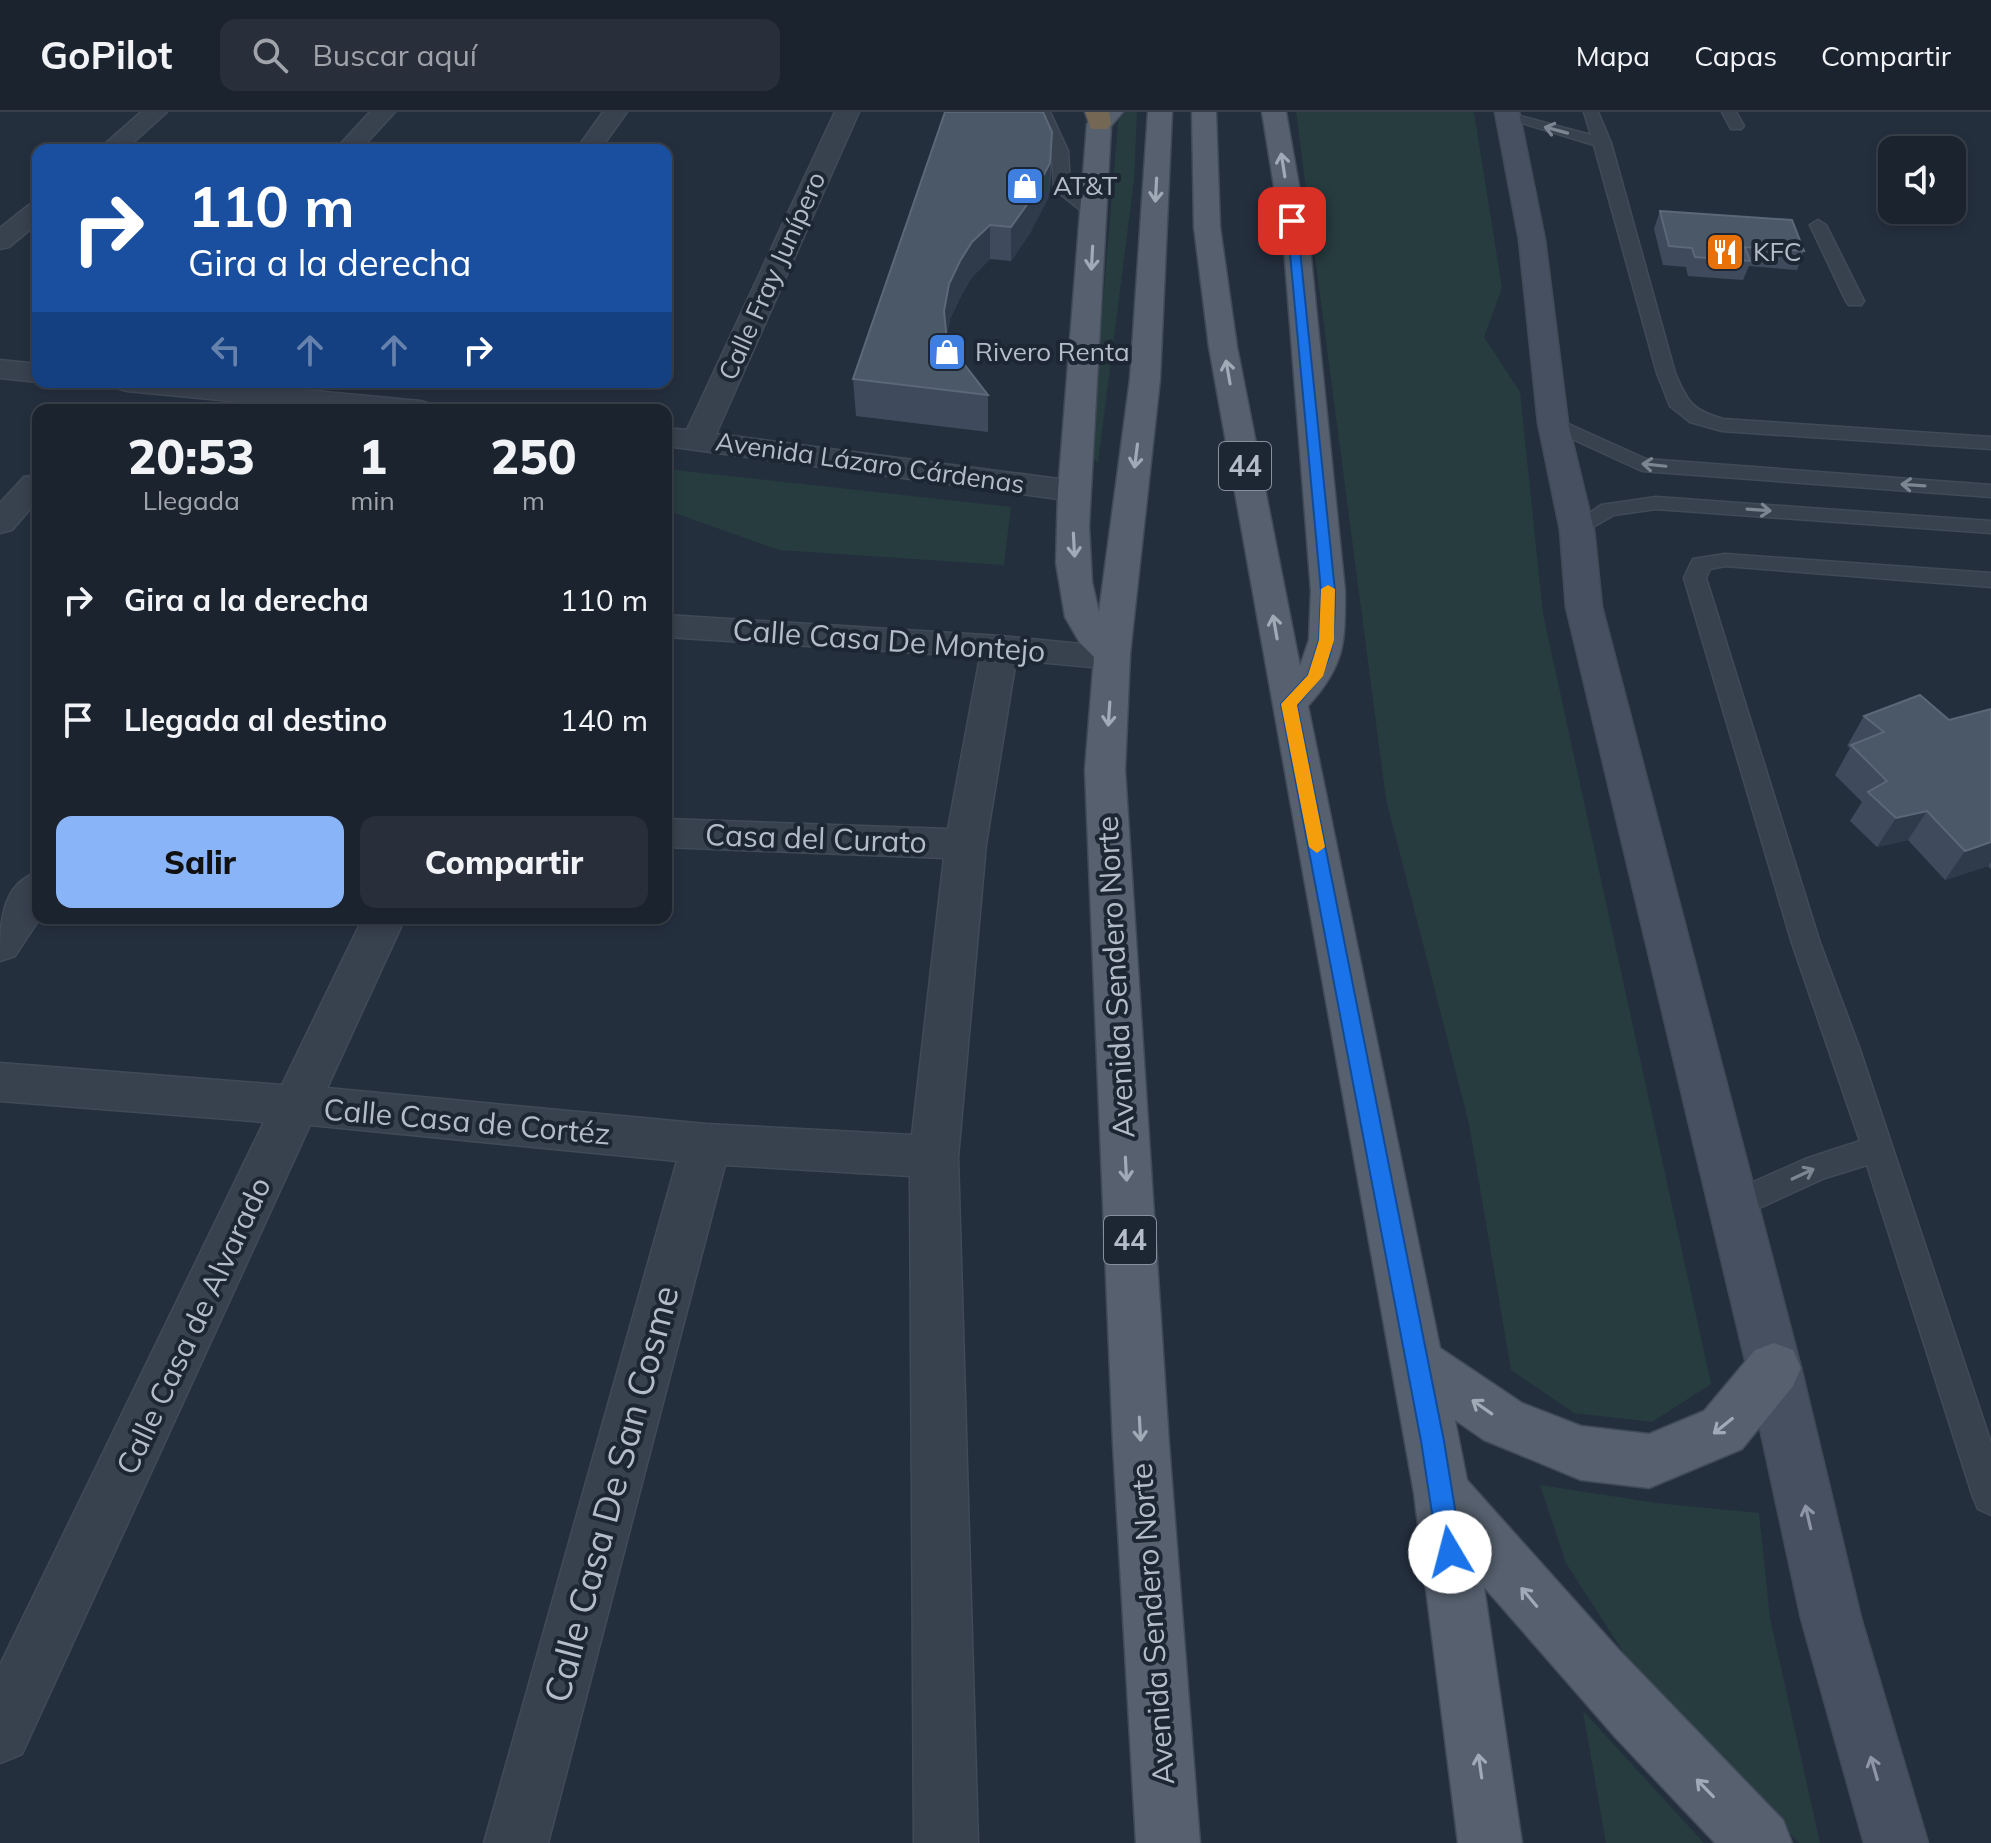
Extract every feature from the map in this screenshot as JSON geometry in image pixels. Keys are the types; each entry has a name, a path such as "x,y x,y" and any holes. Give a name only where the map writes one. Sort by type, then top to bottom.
{"main road":[{"name":"Avenida Sendero Norte","path":"1160,112 1145,379 1112,656 1105,770 1141,1444 1168,1843"},
{"name":"44","path":"1204,112 1207,227 1223,347 1442,1493 1490,1843"},
{"path":"1274,112 1297,248 1328,591 1327,640 1315,676 1289,704"},
{"path":"1103,116 1074,491 1078,605 1091,633 1112,656"},
{"path":"1418,1363 1503,1422 1581,1453 1649,1461 1723,1430 1774,1368"},
{"path":"1442,1493 1547,1618 1708,1792 1760,1843"}],"street":[{"path":"117,144 155,112"},
{"path":"353,144 383,112"},
{"path":"592,144 615,112"},
{"name":"Calle Fray Junípero","path":"698,440 847,112"},
{"path":"1508,114 1532,240 1553,423 1577,530 1584,607 1774,1368 1831,1618 1896,1843"},
{"path":"0,241 32,215"},
{"path":"0,369 32,372"},
{"path":"194,388 362,404"},
{"name":"Avenida Lázaro Cárdenas","path":"672,438 1074,491"},
{"path":"0,523 32,487"},
{"name":"Calle Casa De Montejo","path":"672,626 1112,656"},
{"path":"946,1843 934,1157 966,844 1000,647"},
{"name":"Casa del Curato","path":"672,833 966,844"},
{"path":"0,945 32,896"},
{"name":"Calle Casa de Alvarado","path":"0,1732 381,924"},
{"name":"Calle Casa de Cortéz","path":"0,1082 298,1105 706,1144 934,1157"},
{"name":"Calle Casa De San Cosme","path":"516,1843 706,1144"}],"lane":[{"path":"1043,112 1060,151 1062,189 1094,213"},
{"path":"1591,112 1603,143 1662,358 1680,406 1697,418 1722,425 1991,443"},
{"path":"1508,114 1603,143"},
{"path":"1818,225 1855,301"},
{"path":"1553,423 1642,465 1991,491"},
{"path":"1577,530 1608,509 1656,503 1991,527"},
{"path":"1991,580 1725,560 1701,564 1695,578 1806,943 1844,1047 1991,1497"},
{"path":"1733,1206 1816,1168 1876,1149"}],"green space":[{"path":"1119,112 1137,112 1134,180 1098,463 1090,456"},
{"path":"1296,112 1474,112 1502,288 1484,337 1520,392 1543,614 1711,1384 1652,1422 1574,1413 1511,1370 1469,1124 1386,799"},
{"path":"672,470 1011,507 1004,565 779,550 672,512"},
{"path":"1540,1485 1657,1503 1759,1513 1770,1618 1820,1843 1799,1843 1638,1675 1566,1563"},
{"path":"1583,1711 1704,1843 1606,1843"}],"building":[{"path":"945,112 1043,112 1052,132 1050,163 1031,199 1011,227 990,225 972,242 949,284 944,311 947,342 988,395 853,379"},
{"path":"1660,211 1792,220 1804,251 1745,247 1750,261 1695,257 1692,248 1669,246"},
{"path":"1920,695 1949,720 1991,709 1991,842 1965,851 1927,811 1896,818 1868,792 1887,781 1851,745 1884,732 1864,716"}],"slow traffic":[{"path":"1317,847 1289,704 1315,676 1327,640 1328,589"}],"place":[{"name":"AT&T","path":"1025,186"},
{"name":"KFC","path":"1725,252"},
{"name":"Rivero Renta","path":"947,352"}],"route":[{"path":"1292,221 1328,591 1327,640 1315,676 1289,704 1433,1441 1450,1552"}]}
